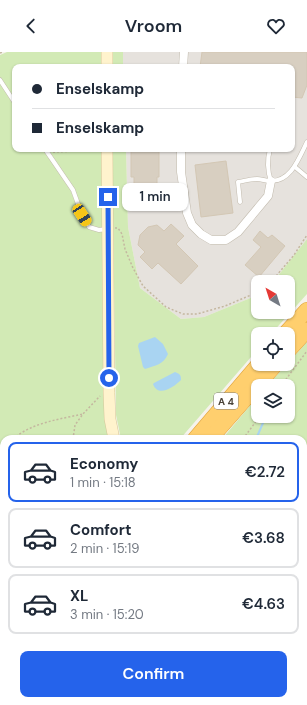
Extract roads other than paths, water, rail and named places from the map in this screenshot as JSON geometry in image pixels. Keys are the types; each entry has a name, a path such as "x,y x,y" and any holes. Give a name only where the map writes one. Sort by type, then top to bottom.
{"highway":[{"path":"291,327 307,310"},
{"path":"295,343 307,330"},
{"name":"A 4","path":"198,435 253,371"},
{"name":"A 4","path":"214,435 270,371"}],"main road":[{"path":"107,52 107,64"},
{"path":"107,152 109,393 110,420 113,435"}],"street":[{"path":"183,64 184,52"},
{"path":"181,152 181,172 187,213 192,225 201,234 211,240 226,240 238,232 268,196 271,181"}],"lane":[{"path":"0,80 12,98"},
{"path":"240,202 238,182 255,179 271,181 284,177 295,167 307,142"},
{"path":"47,152 73,190 82,215 89,227 99,230 108,228"},
{"path":"270,152 268,173 271,181"},
{"path":"295,167 307,177"}],"water":[{"path":"155,337 163,344 168,354 161,363 145,369 143,367 138,346 139,343"},
{"path":"175,372 181,377 181,380 178,383 162,391 155,388 154,383"}],"waterway":[{"path":"258,435 263,423"}]}
